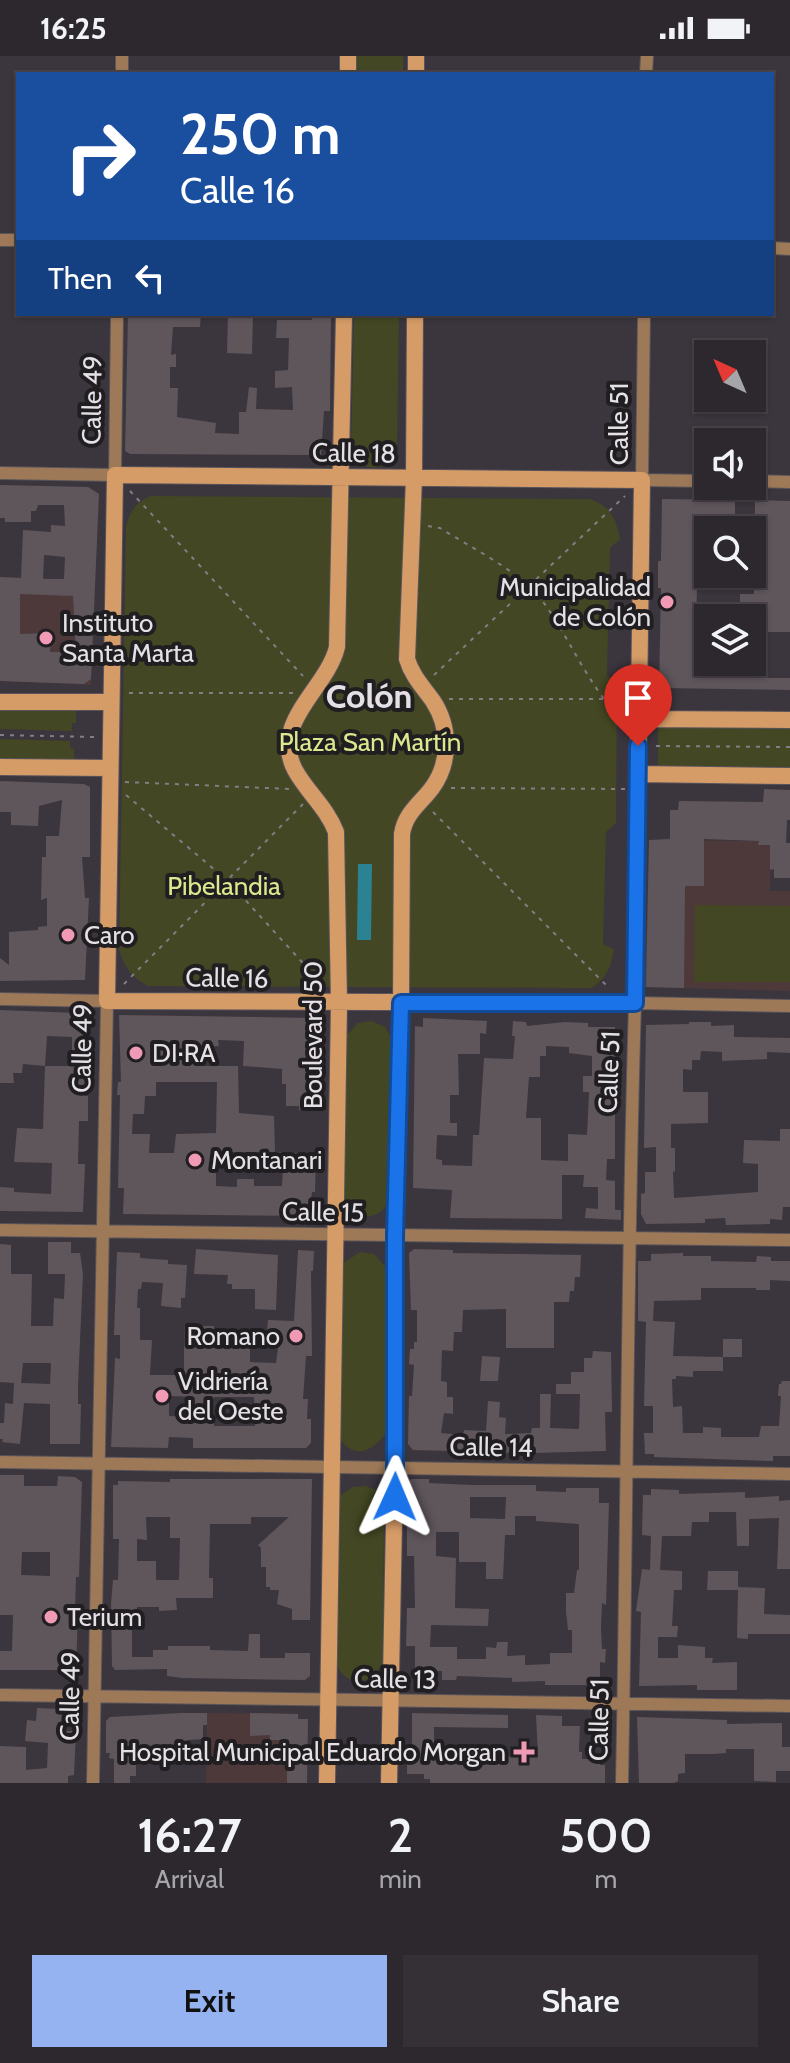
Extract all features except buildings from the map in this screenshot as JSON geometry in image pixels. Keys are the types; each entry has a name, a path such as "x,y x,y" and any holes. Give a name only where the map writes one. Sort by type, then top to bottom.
{"main road":[{"name":"Boulevard 50","path":"327,1783 339,1003 336,832 327,812 294,768 288,739 293,722 333,662 337,647 344,316"},
{"path":"389,1783 402,834 404,822 442,770 446,755 445,731 440,714 411,672 407,659 414,478 415,316"},
{"name":"Calle 18","path":"115,475 642,480"},
{"name":"Calle 49","path":"107,1001 115,475"},
{"name":"Calle 51","path":"635,1003 642,480"},
{"path":"0,702 111,698"},
{"path":"639,719 790,720"},
{"path":"0,767 110,774"},
{"path":"638,782 790,776"},
{"name":"Calle 16","path":"107,1001 635,1003"}],"street":[{"name":"Calle 49","path":"115,475 117,316"},
{"name":"Calle 51","path":"642,480 644,316"},
{"name":"Calle 18","path":"0,473 115,475"},
{"name":"Calle 18","path":"642,480 694,481"},
{"path":"766,481 790,482"},
{"name":"Calle 16","path":"0,999 107,1001"},
{"name":"Calle 49","path":"93,1783 107,1001"},
{"name":"Calle 51","path":"622,1783 628,1472 628,1237 635,1003"},
{"name":"Calle 16","path":"635,1003 790,1006"},
{"name":"Calle 15","path":"0,1230 790,1240"},
{"name":"Calle 14","path":"0,1462 790,1474"},
{"name":"Calle 13","path":"0,1695 790,1706"}],"path":[{"path":"115,475 313,690"},
{"path":"426,693 528,587 642,480"},
{"path":"412,524 440,528 539,597 604,699"},
{"path":"111,698 313,690"},
{"path":"426,693 639,699"},
{"path":"0,735 110,738"},
{"path":"638,746 790,747"},
{"path":"110,774 310,792"},
{"path":"110,774 228,881 339,1003"},
{"path":"427,793 638,782"},
{"path":"107,1001 228,881 310,792"},
{"path":"427,793 603,984 613,991"}],"shaded area":[{"name":"Instituto Santa Marta","path":"0,577 94,580 91,685 0,681"},
{"path":"649,840 759,841 759,845 770,845 770,891 790,891 790,991 645,987"},
{"path":"207,1713 298,1714 299,1719 308,1719 307,1783 206,1783"}],"green space":[{"path":"357,56 403,56 403,72 356,72"},
{"path":"354,316 399,316 397,451 386,464 372,467 359,462 351,447"},
{"name":"Plaza San Martín","path":"150,496 590,499 608,510 620,539 610,548 607,675 617,681 616,823 606,832 603,944 614,949 608,972 597,984 592,988 148,986 133,975 119,950 126,526 134,508"},
{"path":"0,709 76,710 76,723 72,723 72,731 0,729"},
{"path":"658,723 790,725 790,774 658,773"},
{"path":"0,739 70,741 74,761 0,761"},
{"path":"695,905 790,906 790,982 694,982"},
{"path":"372,1021 385,1027 393,1040 390,1199 381,1212 361,1216 343,1204 344,1038 358,1023"},
{"path":"360,1252 374,1254 387,1268 388,1429 378,1443 358,1451 351,1449 339,1436 342,1264"},
{"path":"353,1487 375,1489 384,1503 383,1662 364,1681 343,1675 334,1658 338,1497"}],"water":[{"path":"358,864 372,864 371,940 357,940"}],"place":[{"name":"Municipalidad de Colón","path":"667,602"},
{"name":"Instituto Santa Marta","path":"46,638"},
{"name":"Caro","path":"68,935"},
{"name":"DI·RA","path":"136,1053"},
{"name":"Montanari","path":"195,1160"},
{"name":"Romano","path":"296,1336"},
{"name":"Vidriería del Oeste","path":"162,1396"},
{"name":"Terium","path":"51,1617"},
{"name":"Hospital Municipal Eduardo Morgan","path":"524,1752"}],"district":[{"name":"Colón","path":"369,696"}],"route":[{"path":"395,1497 395,1236 401,1003 635,1003 638,746"}],"park label":[{"name":"Pibelandia","path":"224,886"}]}
